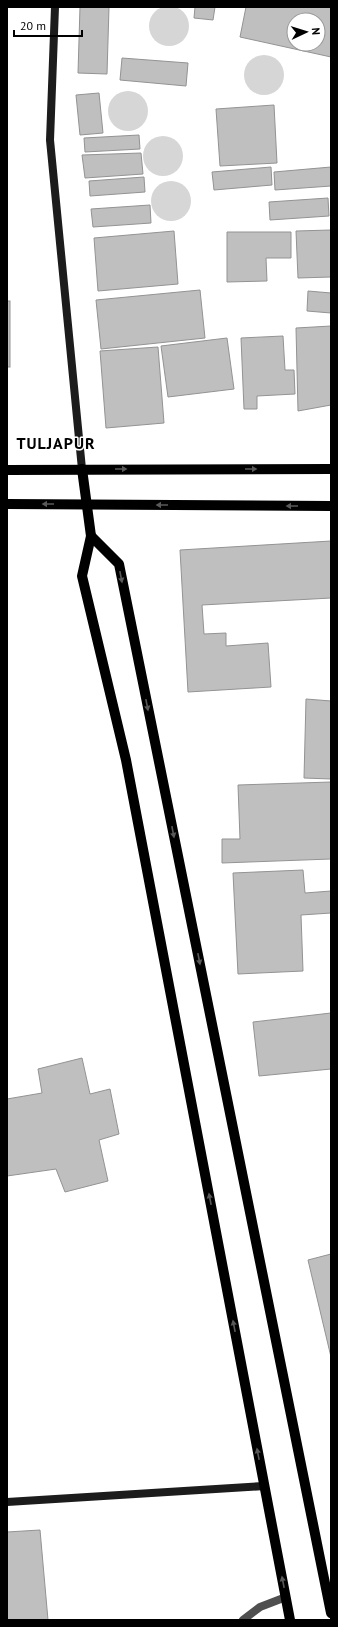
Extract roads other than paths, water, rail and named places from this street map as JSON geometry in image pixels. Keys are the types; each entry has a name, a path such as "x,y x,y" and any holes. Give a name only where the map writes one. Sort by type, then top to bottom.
{"main road":[{"path":"82,469 91,536 82,576 126,760 290,1620"},
{"path":"7,470 331,469"},
{"path":"7,504 331,506"},
{"path":"91,536 119,564 331,1613"}],"street":[{"path":"55,7 50,140 82,469"},
{"path":"7,1502 264,1486"},
{"path":"243,1620 260,1607 286,1597"}],"district":[{"name":"TULJAPUR","path":"56,443"}]}
